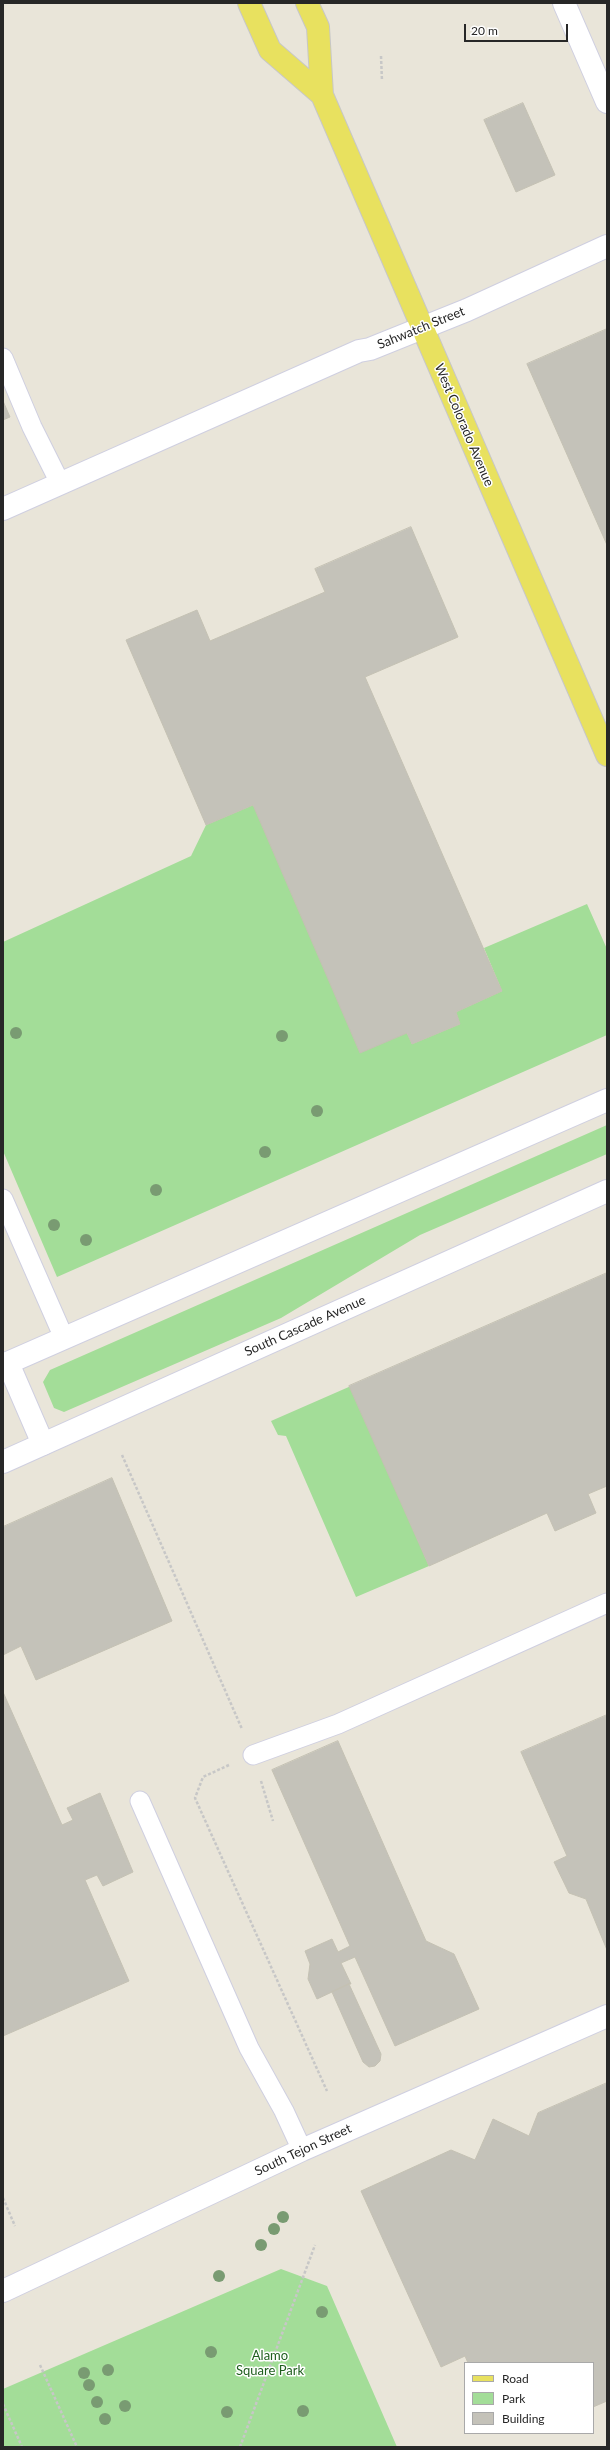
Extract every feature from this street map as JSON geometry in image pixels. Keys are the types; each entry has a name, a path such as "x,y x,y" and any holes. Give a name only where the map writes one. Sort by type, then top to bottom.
{"main road":[{"name":"West Colorado Avenue","path":"249,3 270,50 322,95"},
{"name":"West Colorado Avenue","path":"307,3 318,27 322,95 607,755"}],"street":[{"path":"564,3 607,102"},
{"name":"Sahwatch Street","path":"3,509 359,351 370,349 423,328 607,246"},
{"path":"43,1444 5,1364 607,1100"},
{"name":"South Cascade Avenue","path":"3,1462 607,1191"},
{"name":"South Tejon Street","path":"3,2291 302,2150 607,2016"}],"lane":[{"path":"3,358 32,427 60,483"},
{"path":"3,1199 64,1338"},
{"path":"253,1755 338,1724 607,1603"},
{"path":"140,1801 249,2048 284,2111 302,2150"}],"path":[{"path":"381,56 382,81"},
{"path":"122,1455 253,1755 273,1821"},
{"path":"253,1755 203,1777 195,1798 327,2091"},
{"path":"3,2198 15,2226"},
{"path":"240,2447 315,2245"},
{"path":"40,2365 77,2447"},
{"path":"3,2404 22,2447"}],"green space":[{"path":"253,805 407,1033 412,1044 460,1024 456,1012 502,991 484,948 587,904 607,949 607,1035 57,1277 3,1151 3,942 191,856 206,825"},
{"path":"607,1125 607,1154 420,1235 281,1318 64,1412 54,1408 43,1382 50,1370"},
{"path":"351,1386 429,1566 356,1597 286,1436 278,1435 271,1421"},
{"name":"Alamo Square Park","path":"281,2269 327,2286 397,2447 3,2447 3,2389"}],"building":[{"path":"523,103 555,175 516,192 484,120"},
{"path":"607,329 607,545 527,364"},
{"path":"3,401 10,417 3,420"},
{"path":"411,527 458,637 365,677 502,991 456,1012 460,1024 412,1044 407,1033 360,1053 253,805 206,825 126,640 197,610 210,641 325,592 315,569"},
{"path":"607,1273 607,1486 588,1494 596,1513 555,1531 547,1513 429,1566 349,1386"},
{"path":"112,1478 172,1621 36,1680 21,1646 3,1655 3,1527"},
{"path":"3,1692 62,1825 73,1820 67,1808 100,1793 133,1872 103,1886 97,1875 85,1880 129,1981 3,2036"},
{"path":"607,1715 607,1950 586,1899 569,1893 554,1862 567,1856 521,1752"},
{"path":"338,1741 426,1941 454,1954 479,2009 395,2046 355,1957 341,1963 351,1984 317,1999 308,1979 310,1964 305,1951 332,1939 338,1952 350,1946 272,1770"},
{"path":"349,1984 381,2054 380,2061 375,2066 369,2067 363,2062 332,1992"},
{"path":"607,2083 607,2401 594,2407 594,2362 468,2362 465,2356 441,2367 361,2191 451,2150 475,2160 493,2119 529,2136 538,2113"}]}
